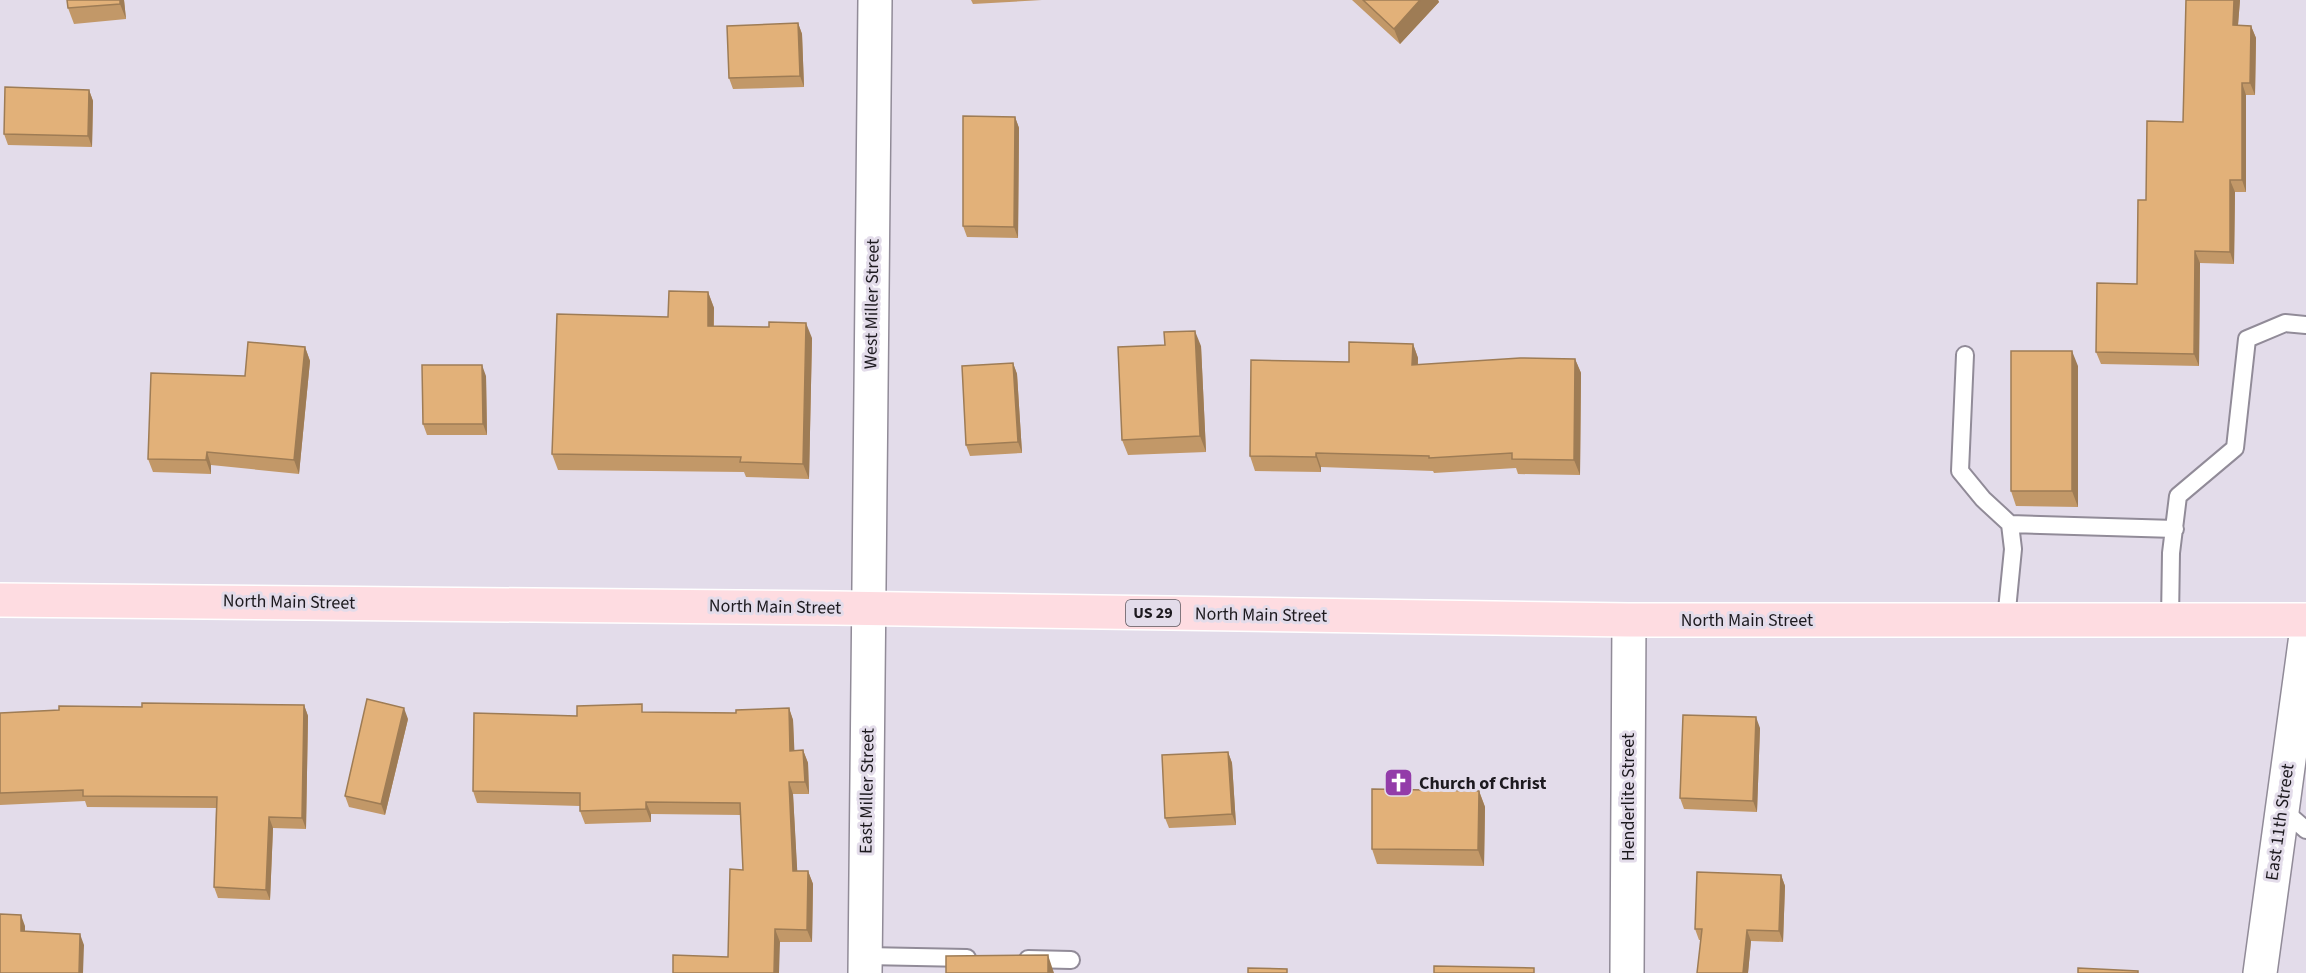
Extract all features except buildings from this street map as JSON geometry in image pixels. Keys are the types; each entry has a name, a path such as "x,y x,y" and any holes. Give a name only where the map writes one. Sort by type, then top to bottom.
{"main road":[{"name":"North Main Street","path":"0,600 870,608 1629,620 2306,620"}],"street":[{"name":"West Miller Street","path":"870,608 875,0"},
{"name":"East Miller Street","path":"865,965 870,608"},
{"name":"Henderlite Street","path":"1627,973 1629,620"},
{"name":"East 11th Street","path":"2260,973 2306,635"}],"lane":[{"path":"2170,620 2171,553 2178,496 2235,448 2247,339 2285,323 2306,325"},
{"path":"1965,355 1960,471 1983,499 2010,524 2013,549 2006,620"},
{"path":"2010,524 2175,529"},
{"path":"2282,809 2306,830"},
{"path":"865,965 979,958"},
{"path":"1014,958 1071,960"}],"place":[{"name":"Church of Christ","path":"1398,783"}]}
